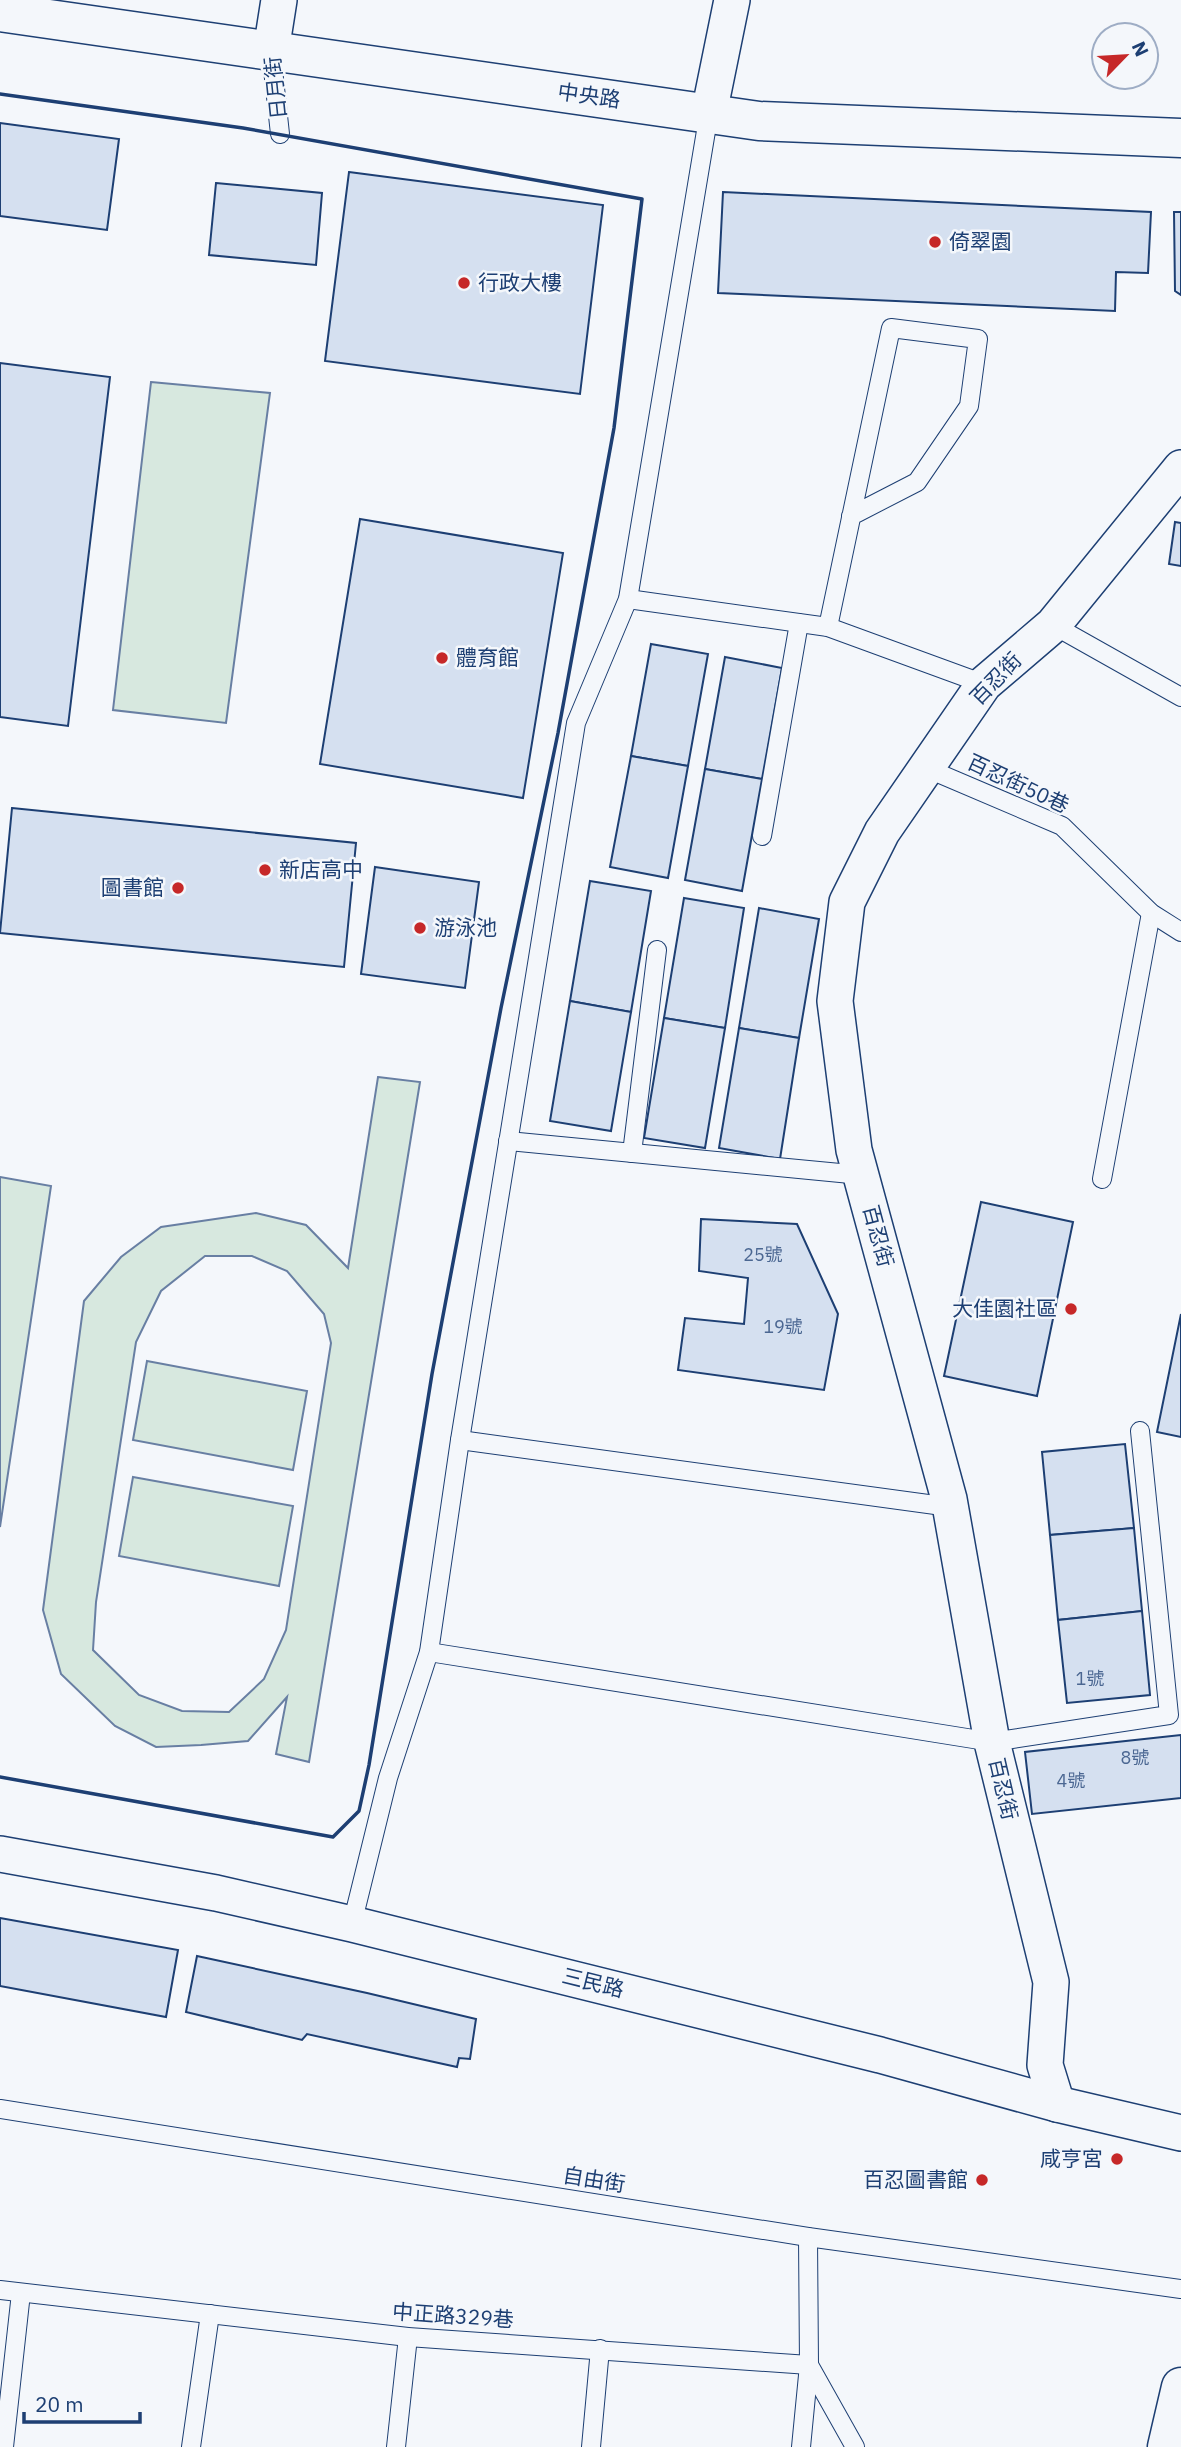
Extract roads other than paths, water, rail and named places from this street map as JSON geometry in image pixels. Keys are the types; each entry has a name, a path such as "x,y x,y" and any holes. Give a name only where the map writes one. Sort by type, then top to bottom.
{"street":[{"name":"日月街","path":"271,51 279,0"},
{"path":"709,113 732,0"},
{"name":"中央路","path":"0,12 759,121 1181,138"},
{"name":"百忍街","path":"1057,2104 1045,2065 1051,1982 992,1742 950,1507 854,1150 835,1001 847,902 882,832 984,684 1053,625 1181,468"},
{"name":"三民路","path":"0,1854 216,1893 352,1924 880,2054 1057,2104 1181,2133"},
{"path":"1167,2447 1181,2387"}],"lane":[{"name":"日月街","path":"271,51 280,134"},
{"path":"352,1924 388,1778 429,1652 460,1440 576,723 628,599 709,113"},
{"path":"828,627 851,516 891,328 978,339 969,406 917,482 851,516"},
{"path":"628,599 828,627 984,684"},
{"path":"762,836 799,623"},
{"path":"1053,625 1181,696"},
{"name":"百忍街50巷","path":"926,768 1062,826 1151,913 1181,932"},
{"path":"1102,1179 1151,913"},
{"path":"632,1153 657,950"},
{"path":"508,1141 861,1175"},
{"path":"429,1652 992,1742 1169,1715 1140,1431"},
{"path":"460,1440 950,1507"},
{"name":"自由街","path":"0,2109 808,2237 1181,2289"},
{"path":"801,2447 809,2365 808,2237"},
{"name":"中正路329巷","path":"0,2290 408,2337 600,2348 809,2365"},
{"path":"4,2447 21,2293"},
{"path":"191,2447 210,2314"},
{"path":"396,2447 408,2337"},
{"path":"591,2447 600,2348"},
{"path":"809,2365 855,2447"}],"place":[{"name":"倚翠園","path":"935,242"},
{"name":"行政大樓","path":"464,283"},
{"name":"體育館","path":"442,658"},
{"name":"新店高中","path":"265,870"},
{"name":"圖書館","path":"178,888"},
{"name":"游泳池","path":"420,928"},
{"name":"大佳園社區","path":"1071,1309"},
{"name":"咸亨宮","path":"1117,2159"},
{"name":"百忍圖書館","path":"982,2180"}]}
